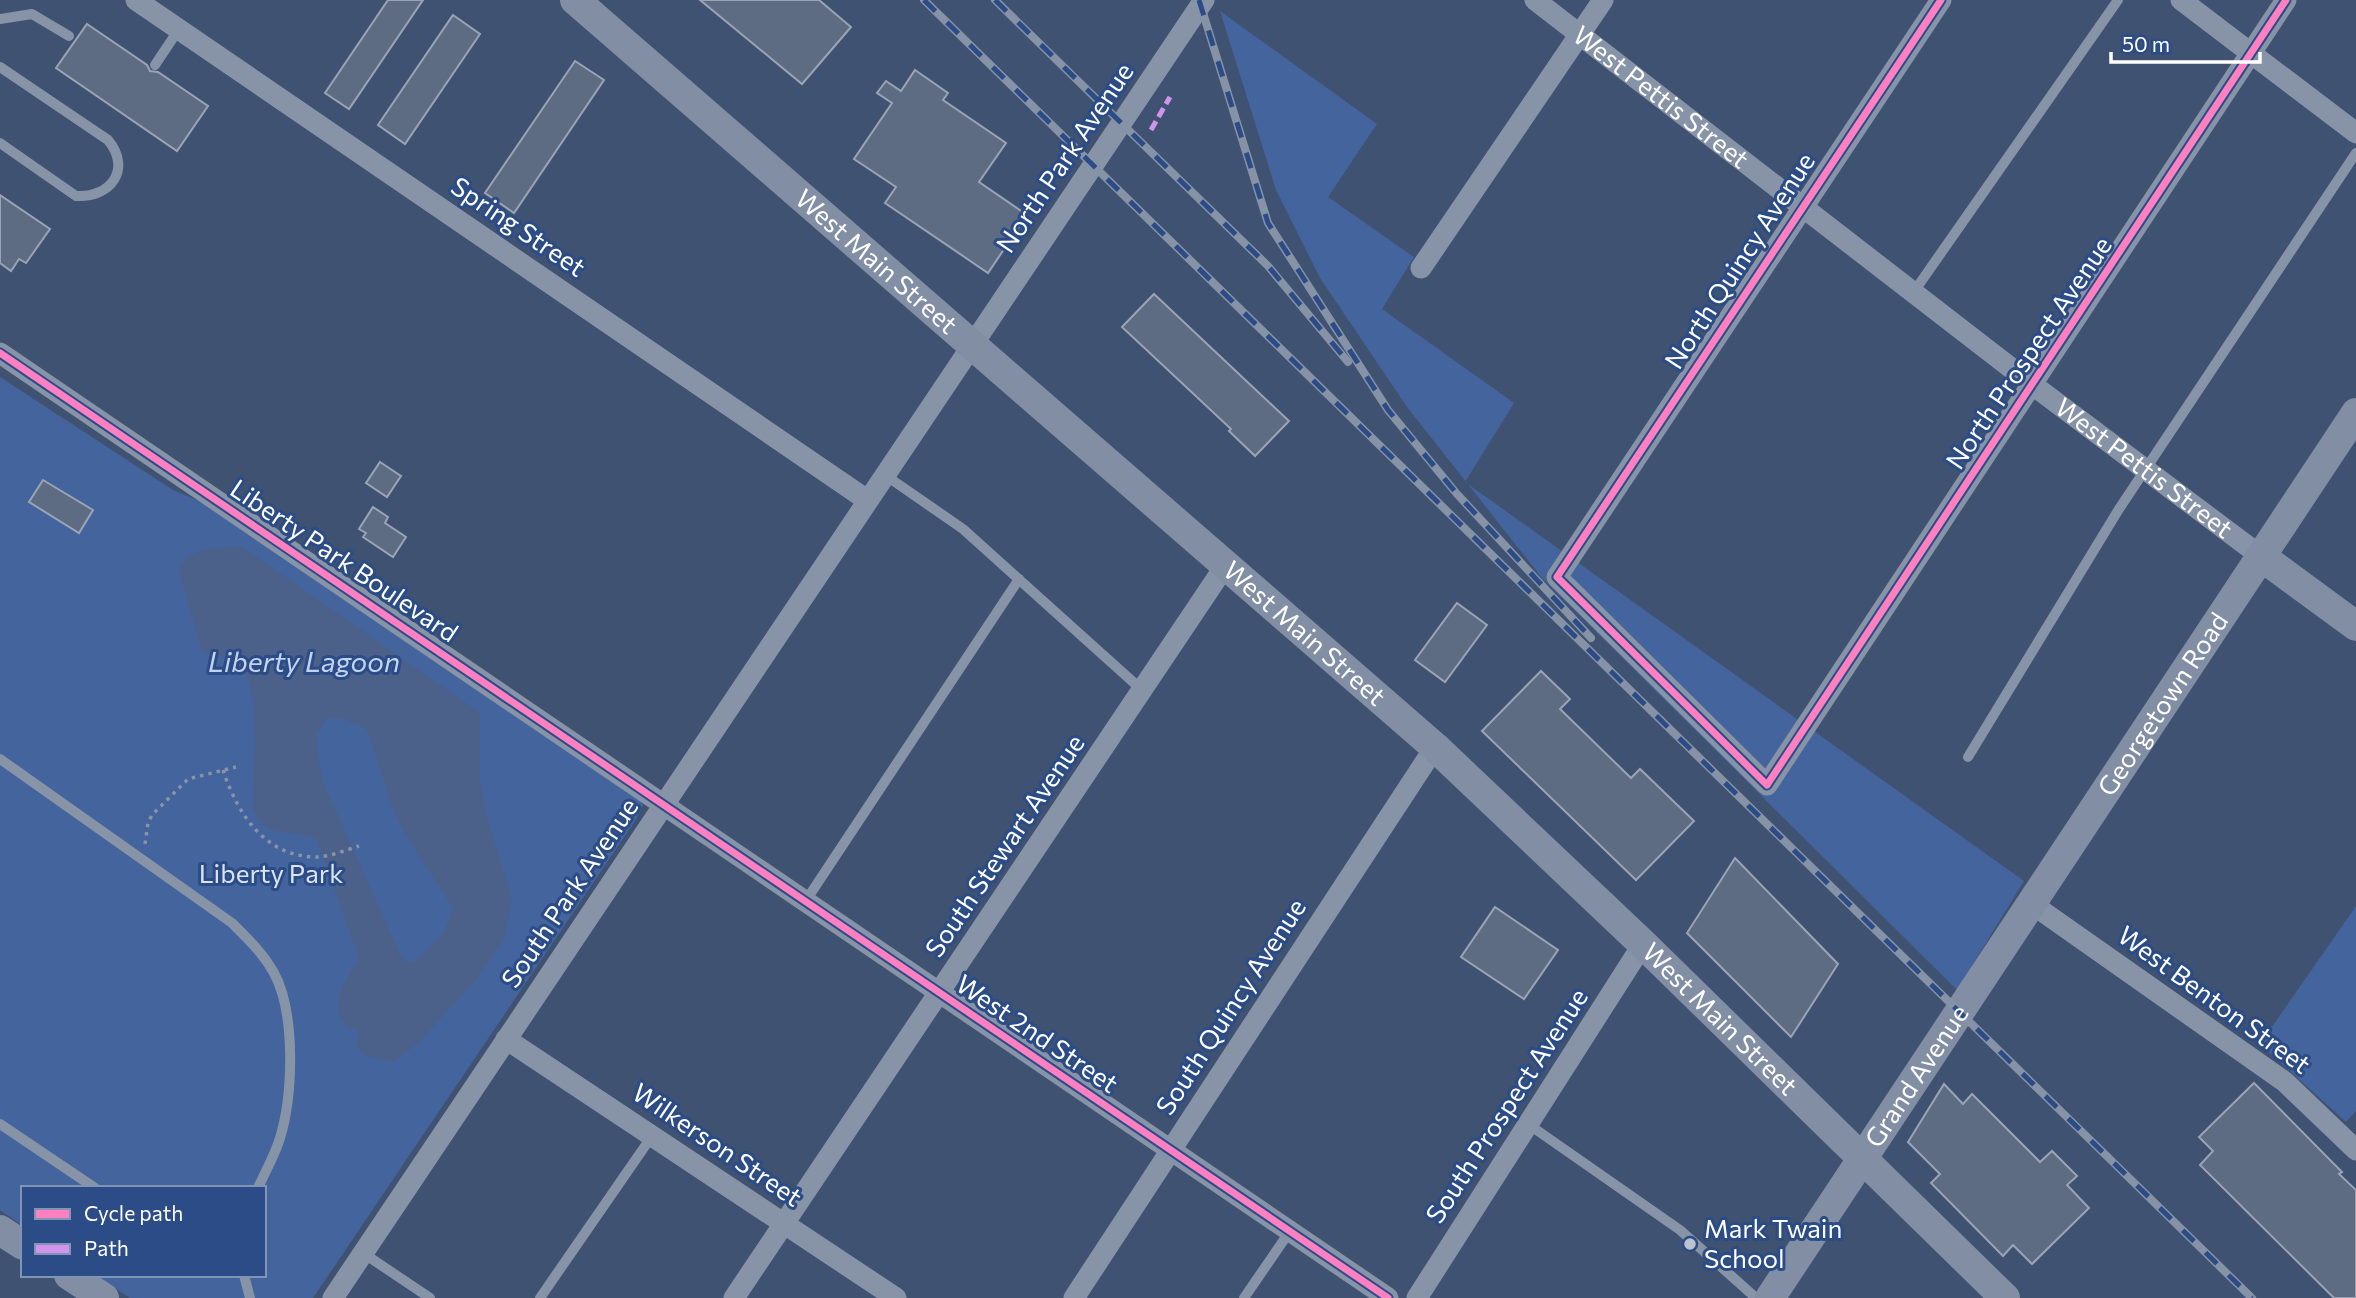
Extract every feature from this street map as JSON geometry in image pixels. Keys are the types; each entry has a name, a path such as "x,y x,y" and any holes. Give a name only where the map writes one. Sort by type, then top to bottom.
{"main road":[{"name":"West Main Street","path":"575,0 971,346 1227,563 1435,747 1643,944 2005,1298"},
{"name":"Georgetown Road","path":"1970,995 2356,413"},
{"name":"West Pettis Street","path":"2262,556 2356,626"},
{"name":"Grand Avenue","path":"1770,1298 1864,1160 1970,995"},
{"path":"72,1277 104,1298"}],"street":[{"name":"Spring Street","path":"136,0 867,500"},
{"name":"West Pettis Street","path":"1535,0 2144,471 2262,556"},
{"path":"1421,268 1603,0"},
{"name":"North Quincy Avenue","path":"1671,690 1558,577 1801,207 1941,0"},
{"path":"2181,0 2356,133"},
{"name":"North Prospect Avenue","path":"1671,690 1767,785 2286,0"},
{"name":"North Park Avenue","path":"971,346 1192,5"},
{"name":"South Park Avenue","path":"333,1298 971,346"},
{"name":"Liberty Park Boulevard","path":"0,353 662,805"},
{"name":"South Stewart Avenue","path":"734,1298 1227,563"},
{"name":"South Quincy Avenue","path":"1074,1298 1435,747"},
{"name":"West 2nd Street","path":"662,805 1388,1298"},
{"name":"West Benton Street","path":"2032,904 2285,1082 2356,1150"},
{"name":"South Prospect Avenue","path":"1418,1298 1643,944"},
{"name":"Wilkerson Street","path":"506,1039 896,1298"}],"lane":[{"path":"1913,293 2118,0"},
{"path":"0,19 33,14 69,36"},
{"path":"155,65 179,29"},
{"path":"0,67 108,140 118,153 121,164 118,174 101,192 88,197 76,196 0,143"},
{"path":"1968,757 2144,471 2356,153"},
{"path":"885,475 963,529 1142,690"},
{"path":"805,902 1019,579"},
{"path":"0,760 232,923 258,948 275,976 285,1008 289,1092 280,1139 259,1186"},
{"path":"0,1124 92,1186"},
{"path":"1528,1124 1680,1230 1756,1298"},
{"path":"540,1298 652,1136"},
{"path":"1244,1298 1290,1231"},
{"path":"363,1253 429,1298"},
{"path":"245,1279 250,1298"}],"path":[{"path":"143,860 148,823 152,815 188,779 236,767"},
{"path":"223,770 238,809 268,842 296,854 318,857 359,846"}],"green space":[{"path":"1220,11 1377,124 1328,197 1414,257 1382,309 1514,403 1466,481 1407,407 1320,278 1276,190"},
{"name":"Liberty Park","path":"0,377 173,490 224,512 636,794 643,805 637,818 313,1298 130,1298 98,1277 266,1277 266,1186 21,1186 21,1225 0,1210"},
{"path":"1468,484 2024,881 1957,990 1542,578"},
{"path":"2356,906 2356,1111 2346,1122 2260,1044"}],"water":[{"name":"Liberty Lagoon","path":"241,546 480,713 480,782 486,814 512,901 503,940 477,979 418,1043 393,1062 364,1055 356,1046 360,1038 357,1029 349,1029 342,1020 338,1002 340,993 359,958 317,840 299,833 266,827 253,809 255,716 249,681 238,664 202,651 179,570 183,562 196,553","holes":["327,718 341,718 366,728 396,815 453,909 444,933 416,962 407,962 400,954 322,780 316,735"]}],"building":[{"path":"388,0 423,0 349,109 325,93"},
{"path":"700,0 819,0 851,27 802,84"},
{"path":"453,15 480,34 405,144 378,125"},
{"path":"87,24 147,65 150,71 158,72 208,106 177,151 56,68"},
{"path":"575,61 604,80 514,213 485,193"},
{"path":"915,70 948,93 943,100 1006,143 979,182 1027,215 988,273 885,203 896,187 854,159 892,103 877,93 886,81 901,91"},
{"path":"0,195 50,229 26,263 19,259 11,271 0,263"},
{"path":"1154,294 1289,421 1255,456 1229,431 1231,429 1122,327"},
{"path":"380,462 401,476 387,497 366,483"},
{"path":"43,480 93,510 79,533 29,502"},
{"path":"373,507 388,517 385,523 406,537 393,557 363,537 366,533 359,529"},
{"path":"1457,603 1487,625 1445,682 1415,660"},
{"path":"1541,671 1570,699 1560,709 1631,778 1640,769 1694,821 1636,880 1482,731"},
{"path":"1735,858 1838,964 1791,1037 1687,933"},
{"path":"1495,907 1558,950 1524,999 1461,957"},
{"path":"2254,1083 2342,1172 2339,1174 2356,1190 2356,1298 2334,1298 2200,1165 2213,1151 2199,1137"},
{"path":"1944,1084 1963,1104 1972,1094 2040,1162 2052,1151 2077,1176 2067,1185 2089,1208 2032,1264 2013,1245 2003,1256 1931,1183 1940,1174 1908,1142"}],"railway":[{"path":"924,0 2252,1298"},
{"path":"995,0 1268,266 1348,362"},
{"path":"1199,0 1268,223 1388,410 1457,494 1591,638"}],"marked path":[{"path":"1151,130 1170,97"}],"cycle path":[{"path":"1941,0 1557,577 1767,785 2286,0"},
{"path":"0,353 1388,1298"}],"place":[{"name":"Mark Twain School","path":"1690,1244"}]}
